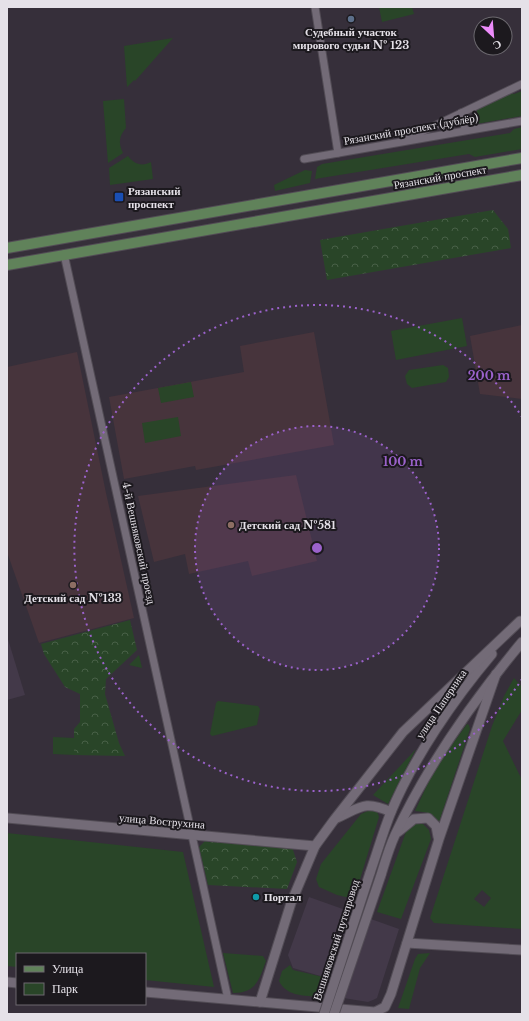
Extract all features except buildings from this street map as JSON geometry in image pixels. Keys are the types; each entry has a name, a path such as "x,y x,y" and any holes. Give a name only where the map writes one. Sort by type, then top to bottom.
{"main road":[{"name":"Рязанский проспект","path":"7,248 522,158"},
{"name":"Рязанский проспект","path":"7,265 522,175"}],"street":[{"path":"315,7 338,153"},
{"path":"398,143 522,84"},
{"path":"461,114 465,130"},
{"name":"Рязанский проспект (дублёр)","path":"304,159 522,120"},
{"name":"4-й Вешняковский проезд","path":"64,254 228,999"},
{"path":"260,1002 291,903 315,846 403,732 521,619"},
{"name":"улица Паперника","path":"370,873 391,812 417,762 466,685 521,619"},
{"path":"394,836 429,768 496,674 522,642"},
{"path":"146,992 375,1012 384,1007 391,994 439,838 496,674"},
{"path":"334,820 364,805 378,806 391,812"},
{"name":"улица Вострухина","path":"7,818 315,846"},
{"path":"394,836 414,819 428,818 436,826 439,838"},
{"name":"Вешняковский путепровод","path":"334,1014 394,836"},
{"name":"Вешняковский путепровод","path":"324,1014 370,873"},
{"path":"407,943 522,950"}],"shaded area":[{"path":"522,325 522,399 480,394 470,336"},
{"path":"314,332 334,445 196,470 195,466 124,479 109,397 244,372 240,346"},
{"path":"77,352 134,618 39,643 7,552 7,367"},
{"path":"296,475 317,561 252,576 248,561 189,574 185,554 154,562 138,496"},
{"path":"7,636 25,695 7,700"},
{"path":"309,897 399,929 377,998 368,1002 319,994 324,977 293,968 288,955"}],"green space":[{"path":"379,7 412,7 414,14 382,22"},
{"path":"173,38 135,81 134,80 127,87 124,46"},
{"path":"522,91 522,116 476,124 477,109 508,92 514,94"},
{"path":"124,99 126,128 122,134 120,143 123,153 108,163 103,101"},
{"path":"522,127 522,149 475,157 469,154 315,179 317,167 322,164 510,133 514,129"},
{"path":"128,156 138,164 148,164 151,162 153,179 110,185 109,168"},
{"path":"305,170 312,171 310,183 275,191 274,185"},
{"path":"493,210 508,229 511,248 327,280 320,240"},
{"path":"462,318 467,346 396,360 391,331"},
{"path":"443,365 448,368 449,377 446,382 412,388 407,384 405,376 409,370"},
{"path":"191,382 194,397 161,403 158,388"},
{"path":"178,417 181,436 145,443 142,423"},
{"path":"130,620 137,650 106,679 105,694 119,743 125,756 74,755 74,729 80,722 80,694 65,687 44,654 41,644"},
{"path":"139,655 142,668 129,665"},
{"path":"514,678 522,687 522,710 503,741 522,780 522,929 434,923 430,918 492,726 504,696","holes":["482,890 491,898 484,907 474,899"]},
{"path":"218,701 258,706 260,709 257,725 212,736 210,734 216,703"},
{"path":"467,724 469,725 470,729 439,822 429,814 415,811 435,768"},
{"path":"53,737 74,738 74,755 53,754"},
{"path":"416,749 388,804 373,795"},
{"path":"370,810 377,811 379,817 354,899 337,895 319,887 316,879 321,864 361,814"},
{"path":"415,824 423,824 429,830 431,839 401,919 377,912 407,829"},
{"path":"7,833 183,852 214,987 146,980 146,953 16,953 16,967 7,966"},
{"path":"208,838 292,847 297,862 287,889 208,885 199,847"},
{"path":"223,953 263,956 266,961 259,979 252,988 247,991 233,993"},
{"path":"430,953 420,968 409,1009 398,1008 415,959 418,954"},
{"path":"290,965 293,970 323,977 317,997 295,994 286,990 282,986 279,981 282,971"}],"place":[{"name":"Судебный участок мирового судьи № 123","path":"351,19"},
{"name":"Рязанский проспект","path":"119,197"},
{"name":"Детский сад №581","path":"231,525"},
{"name":"Детский сад №133","path":"73,585"},
{"name":"Портал","path":"256,897"}]}
